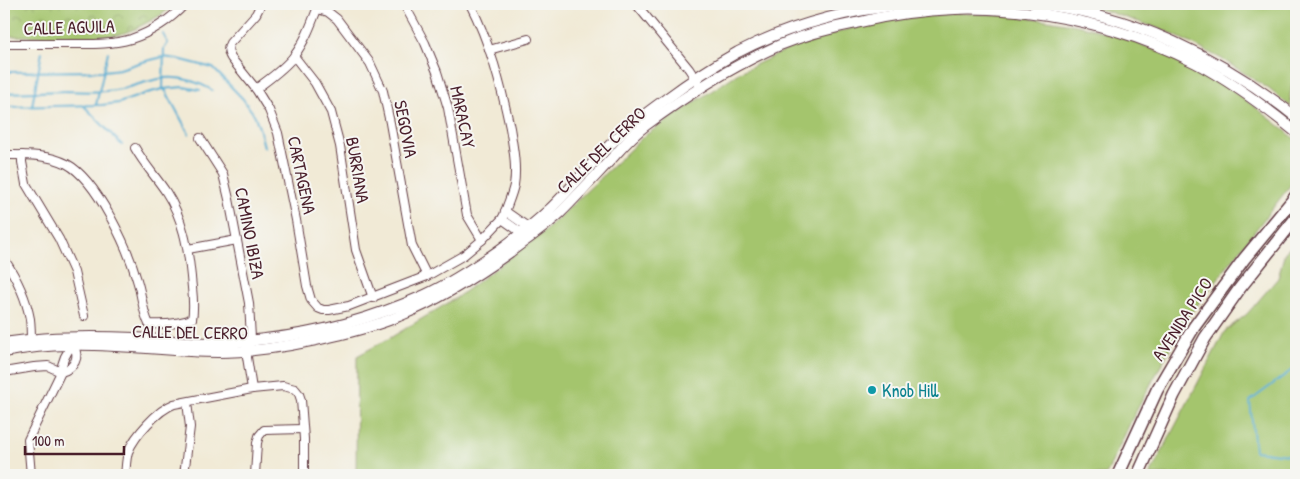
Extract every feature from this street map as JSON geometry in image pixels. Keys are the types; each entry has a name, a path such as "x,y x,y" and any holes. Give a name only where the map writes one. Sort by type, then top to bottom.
{"highway":[{"name":"AVENIDA PICO","path":"1118,475 1157,390 1194,327 1244,259 1296,196"},
{"name":"AVENIDA PICO","path":"1138,475 1174,395 1205,338 1240,288 1296,218"}],"main road":[{"name":"CALLE DEL CERRO","path":"4,343 136,338 249,346 356,321 391,310 428,294 469,272 559,214 642,128 697,82 737,53 778,34 828,17 883,6 906,4"},
{"path":"1035,4 1084,12 1151,32 1188,49 1234,74 1259,89 1296,118"},
{"name":"CALLE DEL CERRO","path":"697,82 783,44 833,28 886,16 954,8 991,8 1088,22 1159,46 1196,63 1230,83 1257,100 1296,132"},
{"name":"CALLE DEL CERRO","path":"4,352 31,343"}],"street":[{"name":"CALLE AGUILA","path":"4,44 97,44 129,39 161,24 185,4"},
{"name":"CARTAGENA","path":"261,4 256,14 230,43 228,53 256,89 269,110 278,133 307,286 313,303 322,310 349,306 373,298"},
{"name":"MARACAY","path":"404,4 437,72 448,108 467,215 482,240"},
{"path":"373,298 427,276 464,255 482,240 504,215 514,185 515,162 502,89 489,50 470,4"},
{"path":"636,4 689,69 697,82"},
{"path":"256,89 278,72 294,56 308,32 318,7"},
{"name":"SEGOVIA","path":"318,7 338,19 370,63 383,91 412,246 427,276"},
{"path":"489,50 528,39"},
{"name":"BURRIANA","path":"294,56 316,83 330,112 340,146 356,250 373,298"},
{"name":"CAMINO IBIZA","path":"200,138 223,174 229,198 249,303 249,346 247,357 252,389"},
{"path":"4,155 45,156 67,164 81,175 98,197 117,229 130,258 138,282 144,314 149,324 180,323 192,319 194,308 188,249 179,215 166,192 142,161 135,148"},
{"path":"22,155 26,184 59,239 74,272 84,316"},
{"path":"504,215 525,225 528,234"},
{"path":"188,249 237,240"},
{"path":"4,258 17,279 24,299 30,319 31,343"},
{"path":"4,372 34,366 48,366 61,372 68,370 74,364 76,350 73,341"},
{"path":"31,475 28,440 61,372 62,363 73,341"},
{"path":"125,475 128,453 140,434 158,413 167,407 252,389 283,386 295,389 300,396 304,475"},
{"path":"184,475 190,427 188,402"},
{"path":"255,475 257,443 259,436 264,430 303,429"}],"green space":[{"path":"4,4 176,4 161,15 135,29 103,37 4,36"},
{"path":"760,4 786,4 764,12"},
{"path":"1073,4 1295,4 1291,107 1269,89 1222,59 1166,31 1106,11"},
{"path":"953,13 1017,16 1049,20 1081,26 1138,43 1175,59 1228,87 1296,140 1296,178 1185,321 1132,419 1106,475 356,475 357,356 456,298 544,232 644,136 740,72 789,49 845,30 881,21"},
{"path":"1296,242 1296,475 1150,475 1225,331 1247,314 1278,278 1285,252"}],"waterway":[{"path":"163,34 168,43 164,49 163,89 189,134"},
{"path":"32,106 42,52"},
{"path":"96,105 108,52"},
{"path":"4,72 104,71 120,69 163,57 213,68 243,99 255,116 264,147"},
{"path":"4,93 108,91 166,78 180,78 212,90"},
{"path":"4,107 102,105 119,103 163,89 183,87 200,90"},
{"path":"84,106 122,145"},
{"path":"1296,367 1250,401 1255,451 1296,456"}],"place":[{"name":"Knob Hill","path":"872,390"}]}
